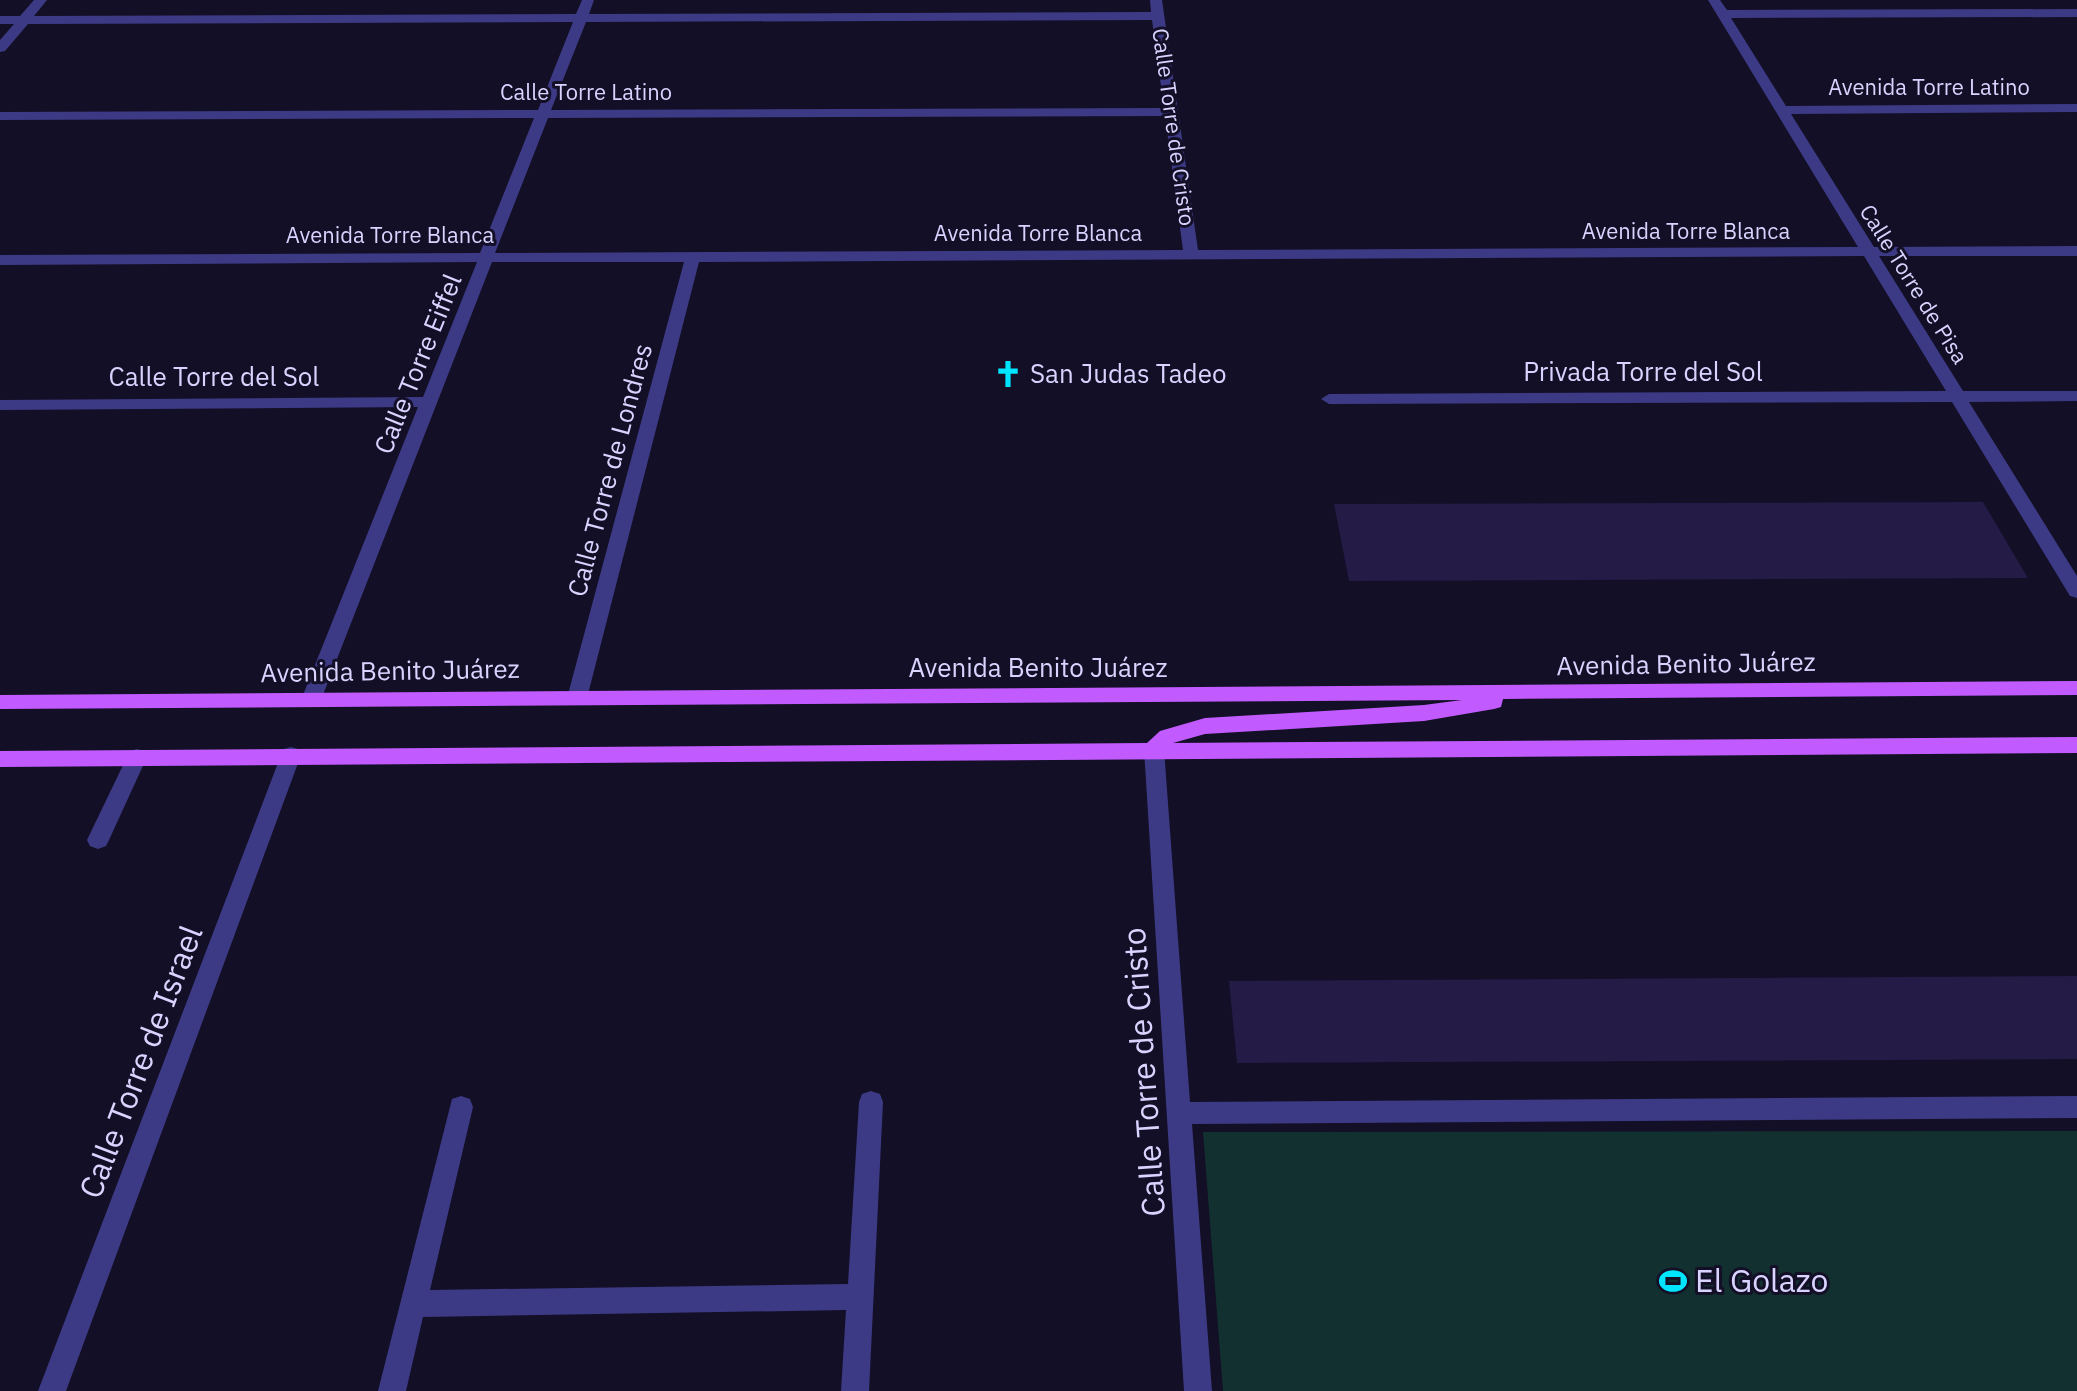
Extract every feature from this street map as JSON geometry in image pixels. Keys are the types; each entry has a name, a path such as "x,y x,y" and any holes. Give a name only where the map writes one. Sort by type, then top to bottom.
{"main road":[{"name":"Avenida Benito Juárez","path":"0,702 2077,688"},
{"path":"1154,749 1167,736 1205,726 1424,713 1534,694"},
{"path":"0,759 2077,745"}],"street":[{"path":"0,48 41,0"},
{"name":"Calle Torre Eiffel","path":"311,700 588,0"},
{"name":"Calle Torre de Cristo","path":"1156,0 1191,255"},
{"path":"1718,7 2077,13"},
{"name":"Calle Torre de Pisa","path":"1718,7 2077,591"},
{"path":"0,20 1158,16"},
{"name":"Avenida Torre Latino","path":"1781,110 2077,108"},
{"name":"Calle Torre Latino","path":"0,116 1172,112"},
{"name":"Avenida Torre Blanca","path":"0,260 2077,251"},
{"name":"Calle Torre de Londres","path":"577,698 693,256"},
{"name":"Privada Torre del Sol","path":"1329,399 2077,396"},
{"name":"Calle Torre del Sol","path":"0,405 429,402"},
{"name":"Calle Torre de Cristo","path":"1154,749 1198,1391"},
{"name":"Calle Torre de Israel","path":"52,1391 291,755"},
{"path":"98,840 137,757"},
{"path":"855,1391 871,1102"},
{"path":"392,1391 461,1107"},
{"path":"1178,1113 2077,1107"},
{"path":"413,1304 860,1297"}],"green space":[{"name":"El Golazo","path":"2077,1131 2077,1391 1223,1391 1203,1132"}],"building":[{"path":"1983,502 2028,578 1349,581 1334,504"},
{"path":"2077,976 2077,1059 1237,1063 1229,981"}],"place":[{"name":"San Judas Tadeo","path":"1008,374"},
{"name":"El Golazo","path":"1673,1281"}]}
